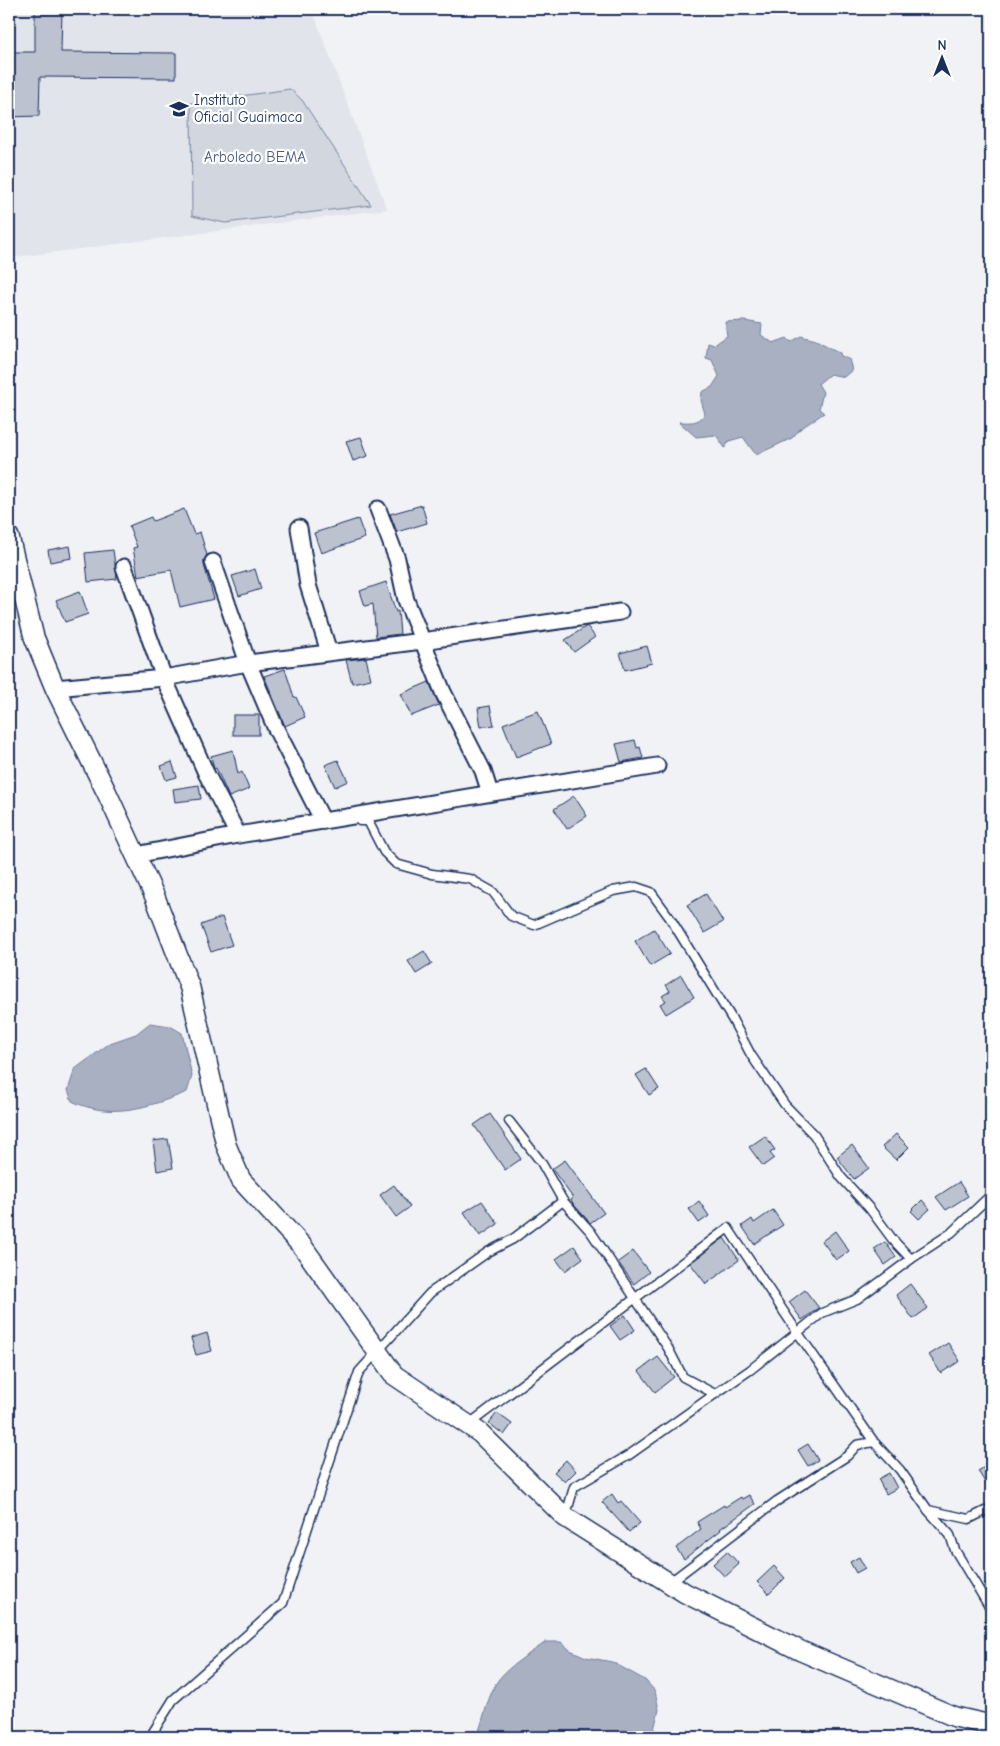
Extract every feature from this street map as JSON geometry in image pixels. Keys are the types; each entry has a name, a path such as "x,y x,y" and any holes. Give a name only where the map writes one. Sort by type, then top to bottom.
{"street":[{"path":"378,509 397,559 406,600 422,641 443,692 483,771 490,793"},
{"path":"299,528 308,586 328,652"},
{"path":"9,538 34,637 54,688 136,855 155,897 190,988 226,1145 241,1180 303,1247 394,1375 480,1433 565,1517 686,1593 801,1651 955,1717 991,1725"},
{"path":"213,562 248,663 276,729 322,821"},
{"path":"124,567 164,678 206,773 238,835"},
{"path":"54,688 164,678 248,663 422,641 620,612"},
{"path":"136,855 238,835 657,766"}],"lane":[{"path":"322,821 368,821 384,852 396,864 432,874 470,879 493,892 511,916 534,925 613,891 636,887 651,892 709,982 751,1055 785,1104 814,1135 841,1177 911,1259"},
{"path":"509,1121 541,1162 563,1201 591,1232 668,1348 683,1377 715,1394"},
{"path":"565,1517 574,1487 629,1455 798,1333 822,1313 857,1299 950,1233 991,1195"},
{"path":"150,1737 173,1700 283,1602 359,1372 430,1293 488,1252 513,1239 563,1201"},
{"path":"468,1425 728,1228 874,1442 900,1470 928,1510 950,1535 955,1550 991,1610"},
{"path":"669,1583 777,1500 847,1456 857,1445 874,1442"},
{"path":"928,1510 969,1519 991,1508"}],"shaded area":[{"name":"Instituto Oficial Guaimaca","path":"9,9 312,9 387,209 9,258"}],"green space":[{"name":"Arboledo BEMA","path":"290,89 302,100 371,205 225,223 192,216 191,103"}],"water":[{"path":"744,321 762,324 761,335 773,343 787,338 791,342 801,336 816,340 849,359 852,370 844,377 830,374 818,384 823,392 819,409 824,413 800,429 792,438 756,455 743,437 729,441 725,448 716,435 696,437 679,422 694,422 705,414 701,400 702,392 712,387 719,376 712,360 706,358 708,343 714,345 727,336 725,322"},
{"path":"150,1023 170,1026 182,1033 192,1076 187,1092 159,1102 130,1109 101,1110 86,1107 72,1101 68,1090 75,1069 110,1043 136,1034"},
{"path":"546,1642 561,1642 570,1650 586,1657 612,1662 645,1680 655,1691 659,1710 654,1729 649,1737 477,1737 495,1684 515,1664"}],"building":[{"path":"35,9 62,9 61,52 176,53 176,78 40,77 39,116 9,117 9,52 35,52"},
{"path":"361,437 368,456 353,461 346,441"},
{"path":"422,505 427,523 397,532 390,514"},
{"path":"184,509 194,534 200,532 207,555 204,565 214,599 180,607 171,570 138,576 133,548 137,547 129,526 151,517 153,521"},
{"path":"358,519 365,538 321,553 314,533"},
{"path":"70,546 72,558 50,562 48,550"},
{"path":"113,550 117,579 88,582 85,553"},
{"path":"255,569 261,589 239,596 232,576"},
{"path":"386,582 396,612 398,611 400,634 376,637 373,604 365,606 360,591"},
{"path":"80,591 88,614 65,622 56,600"},
{"path":"587,626 595,637 574,652 565,640"},
{"path":"647,646 652,663 625,670 620,653"},
{"path":"366,658 371,679 352,683 346,660"},
{"path":"285,669 294,697 296,697 305,717 285,726 264,676"},
{"path":"429,682 439,705 411,716 401,694"},
{"path":"490,706 494,725 481,727 478,708"},
{"path":"538,711 551,744 516,757 503,724"},
{"path":"233,715 259,715 259,735 233,735"},
{"path":"635,740 637,748 640,747 643,758 621,762 616,744"},
{"path":"233,750 238,774 242,772 249,789 229,797 216,768 214,769 211,756"},
{"path":"338,760 348,781 335,787 325,765"},
{"path":"172,762 177,777 166,780 161,766"},
{"path":"199,785 201,799 175,802 173,789"},
{"path":"574,796 587,816 567,829 554,809"},
{"path":"706,894 723,922 704,933 687,905"},
{"path":"222,917 232,945 211,952 201,925"},
{"path":"654,929 670,954 650,966 635,941"},
{"path":"424,951 432,964 416,974 408,961"},
{"path":"681,975 694,997 666,1014 660,1004 666,1001 662,996 670,991 666,985"},
{"path":"646,1069 659,1089 649,1095 636,1075"},
{"path":"490,1114 521,1159 505,1170 474,1125"},
{"path":"896,1134 909,1147 896,1160 882,1147"},
{"path":"765,1136 775,1150 770,1153 774,1158 763,1166 749,1147"},
{"path":"168,1139 173,1168 157,1171 153,1141"},
{"path":"852,1145 869,1168 854,1179 837,1157"},
{"path":"565,1160 604,1213 590,1223 574,1205 571,1200 573,1198 552,1169"},
{"path":"959,1182 968,1196 946,1210 936,1197"},
{"path":"394,1185 410,1207 396,1217 380,1195"},
{"path":"922,1200 930,1209 919,1219 911,1211"},
{"path":"482,1201 498,1224 480,1236 464,1212"},
{"path":"699,1201 709,1216 699,1223 689,1209"},
{"path":"773,1210 783,1225 754,1244 742,1226 752,1219 754,1223"},
{"path":"835,1231 849,1251 836,1260 822,1241"},
{"path":"724,1238 739,1260 706,1284 690,1263"},
{"path":"885,1242 896,1257 885,1265 874,1249"},
{"path":"574,1246 583,1258 565,1271 556,1259"},
{"path":"633,1251 649,1272 634,1284 618,1262"},
{"path":"910,1284 928,1308 913,1319 896,1295"},
{"path":"805,1290 819,1308 802,1320 789,1302"},
{"path":"625,1315 635,1330 620,1340 610,1326"},
{"path":"207,1333 212,1351 196,1355 191,1338"},
{"path":"948,1343 960,1361 941,1373 929,1355"},
{"path":"658,1357 674,1377 655,1392 639,1371"},
{"path":"497,1413 512,1424 504,1435 489,1423"},
{"path":"808,1444 818,1460 808,1466 798,1450"},
{"path":"566,1460 576,1471 565,1482 554,1472"},
{"path":"991,1463 991,1492 978,1471"},
{"path":"889,1473 897,1488 886,1494 878,1479"},
{"path":"612,1494 618,1503 621,1501 640,1523 629,1532 602,1502"},
{"path":"749,1495 755,1504 720,1529 684,1559 676,1548 701,1529 697,1522 724,1505 725,1507 741,1497 742,1499"},
{"path":"727,1551 739,1564 725,1577 713,1564"},
{"path":"859,1557 865,1568 856,1573 850,1562"},
{"path":"774,1566 785,1578 769,1594 757,1582"}],"place":[{"name":"Instituto Oficial Guaimaca","path":"179,109"}]}
